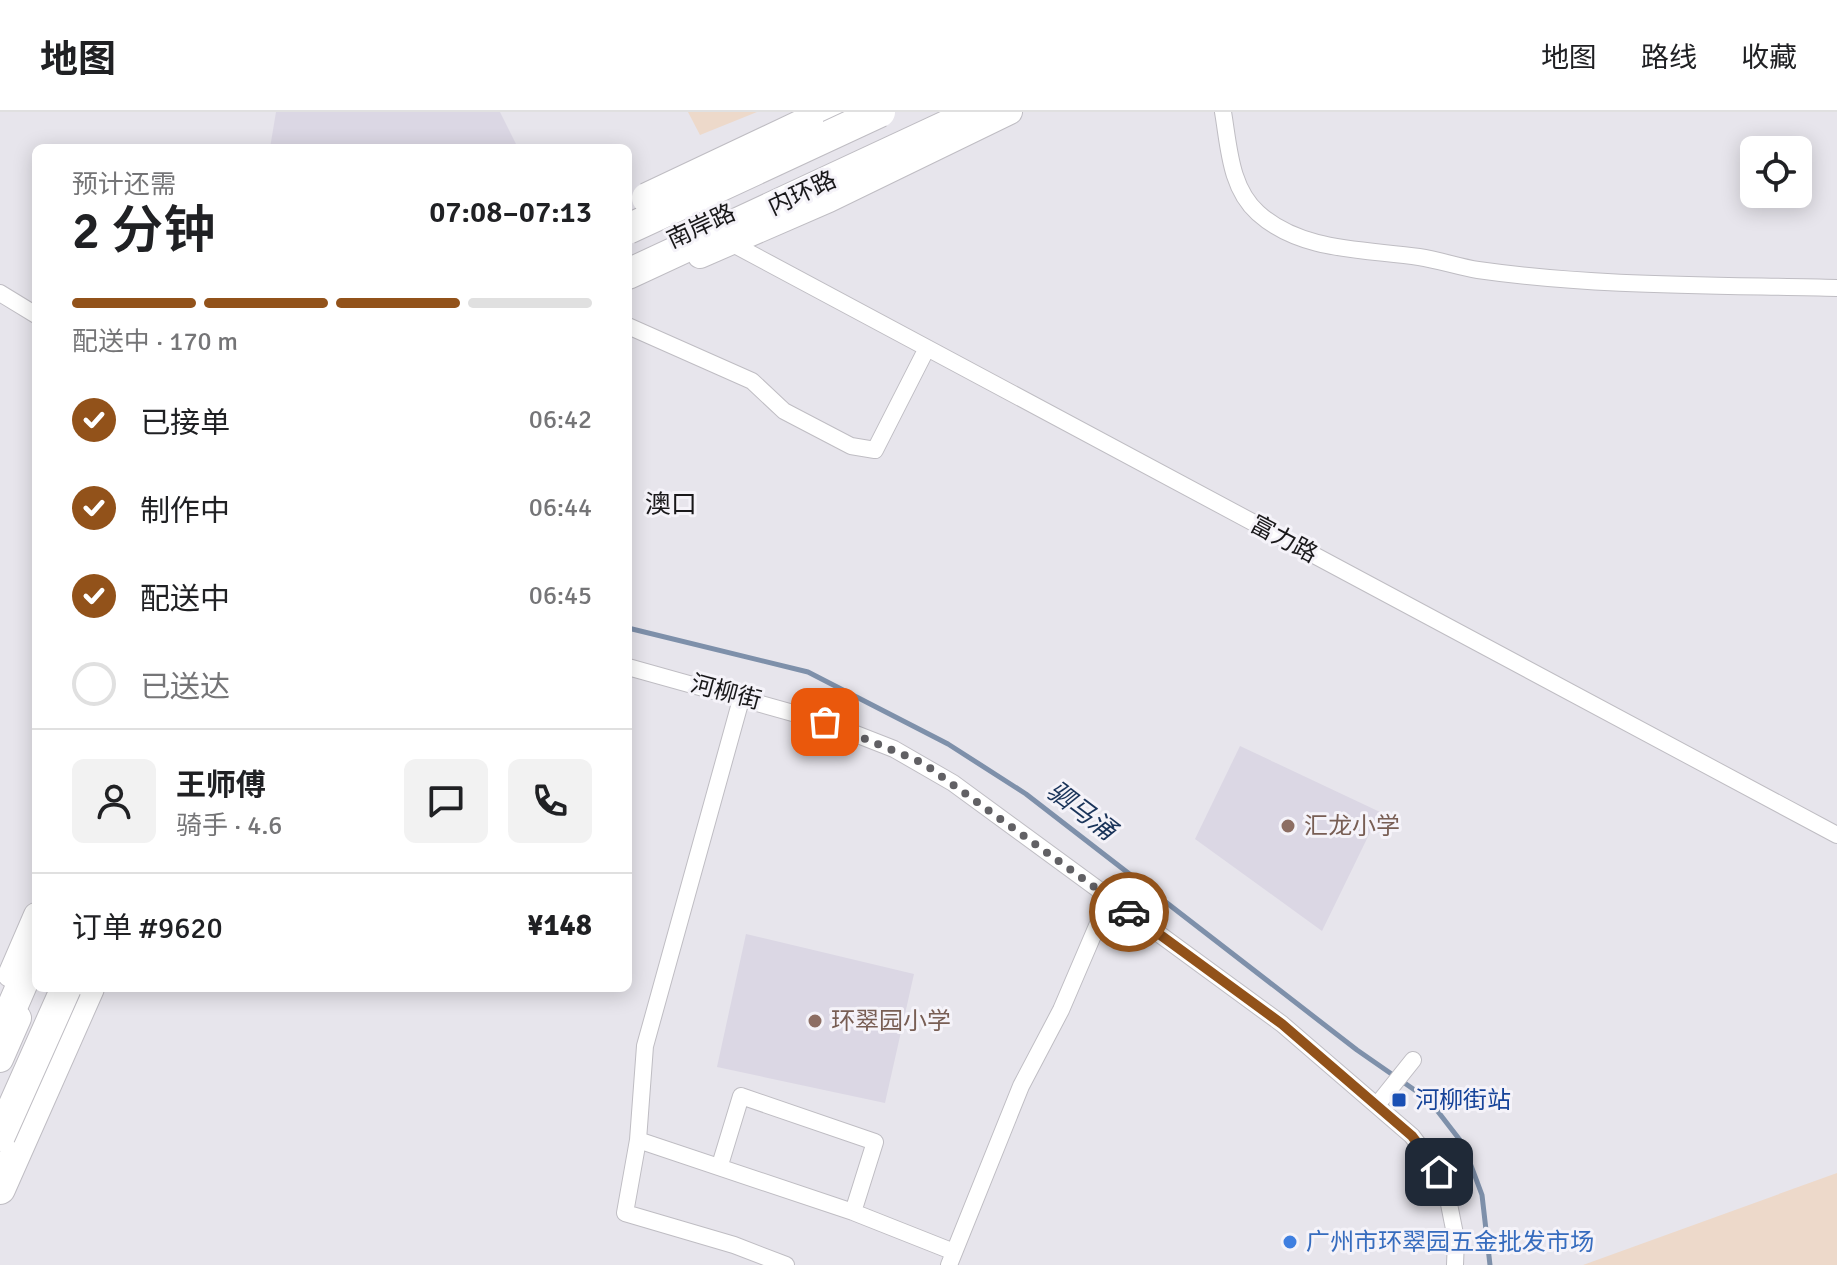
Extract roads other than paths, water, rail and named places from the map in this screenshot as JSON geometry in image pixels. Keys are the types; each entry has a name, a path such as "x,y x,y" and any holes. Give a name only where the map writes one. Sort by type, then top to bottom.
{"highway":[{"path":"632,206 829,112"},
{"name":"内环路","path":"632,230 880,112"},
{"name":"内环路","path":"632,272 976,112"},
{"path":"0,1035 32,961"},
{"path":"0,1136 69,992"},
{"path":"0,1189 69,992"}],"main road":[{"path":"632,196 808,112"},
{"name":"南岸路","path":"632,230 897,112"},
{"name":"南岸路","path":"632,258 948,112"},
{"path":"632,285 731,243 1010,112"},
{"path":"632,225 657,184"},
{"path":"0,998 32,924"},
{"path":"0,1059 32,987"},
{"path":"0,1106 33,1031 68,992"},
{"path":"0,1157 69,992"}],"street":[{"path":"769,171 799,140 859,112"},
{"path":"1223,112 1234,172 1247,202 1279,229 1317,243 1442,260 1476,270 1625,283 1837,288"},
{"path":"749,140 799,140"},
{"name":"富力路","path":"731,243 1837,835"},
{"path":"0,293 32,313"},
{"path":"632,328 752,381 784,411 851,446 875,450 927,348"},
{"name":"河柳街","path":"632,668 742,696 825,722 923,763 1282,1024 1412,1136 1439,1172 1452,1217 1455,1265"},
{"path":"742,696 645,1046 638,1140 625,1213 734,1245 786,1265"},
{"path":"638,1140 853,1212 952,1258 1021,1086 1061,1010 1109,898"},
{"path":"1377,1105 1413,1060"},
{"path":"720,1165 741,1096 875,1142 853,1212"}],"waterway":[{"name":"驷马涌","path":"632,629 808,672 948,744 1026,794 1357,1050 1429,1100 1463,1144 1482,1195 1490,1265"}],"place":[{"name":"汇龙小学","path":"1288,826"},
{"name":"环翠园小学","path":"815,1021"},
{"name":"河柳街站","path":"1399,1100"},
{"name":"广州市环翠园五金批发市场","path":"1290,1242"}],"district":[{"name":"澳口","path":"671,505"}]}
